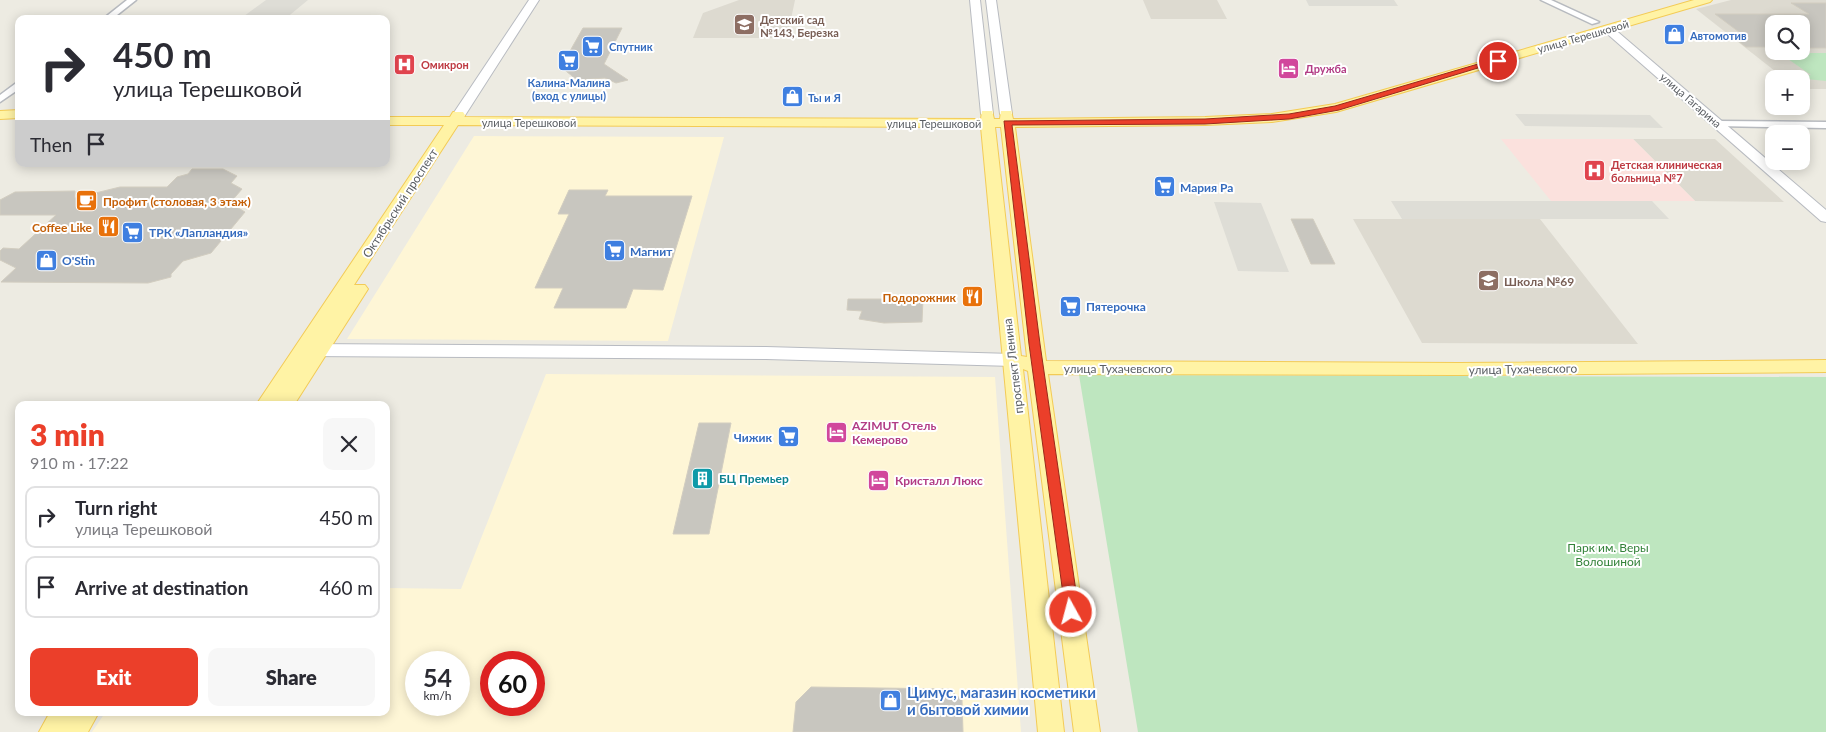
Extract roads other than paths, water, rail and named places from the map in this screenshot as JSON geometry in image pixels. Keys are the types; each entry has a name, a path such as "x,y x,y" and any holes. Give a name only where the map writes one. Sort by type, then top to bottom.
{"main road":[{"name":"Октябрьский проспект","path":"463,118 534,0"},
{"name":"Октябрьский проспект","path":"269,401 310,350 463,118 544,0"},
{"name":"проспект Ленина","path":"975,0 1051,732"},
{"name":"проспект Ленина","path":"991,0 1037,363 1087,732"},
{"name":"улица Терешковой","path":"1007,119 1232,112 1300,106 1670,0"},
{"name":"улица Терешковой","path":"390,121 463,118 1255,120 1308,114 1354,103 1706,0"},
{"name":"улица Гагарина","path":"1595,22 1608,29 1826,218"},
{"path":"0,115 15,114"},
{"name":"улица Терешковой","path":"390,114 463,118"},
{"path":"0,121 15,121"},
{"name":"Октябрьский проспект","path":"286,401 310,350"},
{"path":"310,350 766,352 1013,360"},
{"name":"улица Тухачевского","path":"1037,363 1245,359 1826,355"},
{"name":"улица Тухачевского","path":"1013,360 1037,363 1469,369 1826,366"},
{"path":"52,732 62,716"},
{"path":"73,732 83,716"}],"street":[{"path":"112,15 132,0"},
{"name":"улица Гагарина","path":"1545,0 1595,22"},
{"path":"0,98 15,87"},
{"path":"1719,124 1826,125"}],"place":[{"name":"Детский сад №143, Березка","path":"744,25"},
{"name":"Автомотив","path":"1674,35"},
{"name":"Спутник","path":"593,46"},
{"name":"Калина-Малина (вход с улицы)","path":"569,61"},
{"name":"Омикрон","path":"405,64"},
{"name":"Дружба","path":"1289,68"},
{"name":"Ты и Я","path":"792,97"},
{"name":"Детская клиническая больница №7","path":"1595,170"},
{"name":"Мария Ра","path":"1164,187"},
{"name":"Профит (столовая, 3 этаж)","path":"87,201"},
{"name":"Coffee Like","path":"108,227"},
{"name":"ТРК «Лапландия»","path":"133,232"},
{"name":"Магнит","path":"614,251"},
{"name":"O'Stin","path":"46,260"},
{"name":"Школа №69","path":"1488,281"},
{"name":"Подорожник","path":"972,297"},
{"name":"Пятерочка","path":"1070,306"},
{"name":"AZIMUT Отель Кемерово","path":"836,432"},
{"name":"Чижик","path":"788,437"},
{"name":"БЦ Премьер","path":"703,478"},
{"name":"Кристалл Люкс","path":"879,480"},
{"name":"Цимус, магазин косметики и бытовой химии","path":"891,701"}],"park label":[{"name":"Парк им. Веры Волошиной","path":"1608,554"}]}
